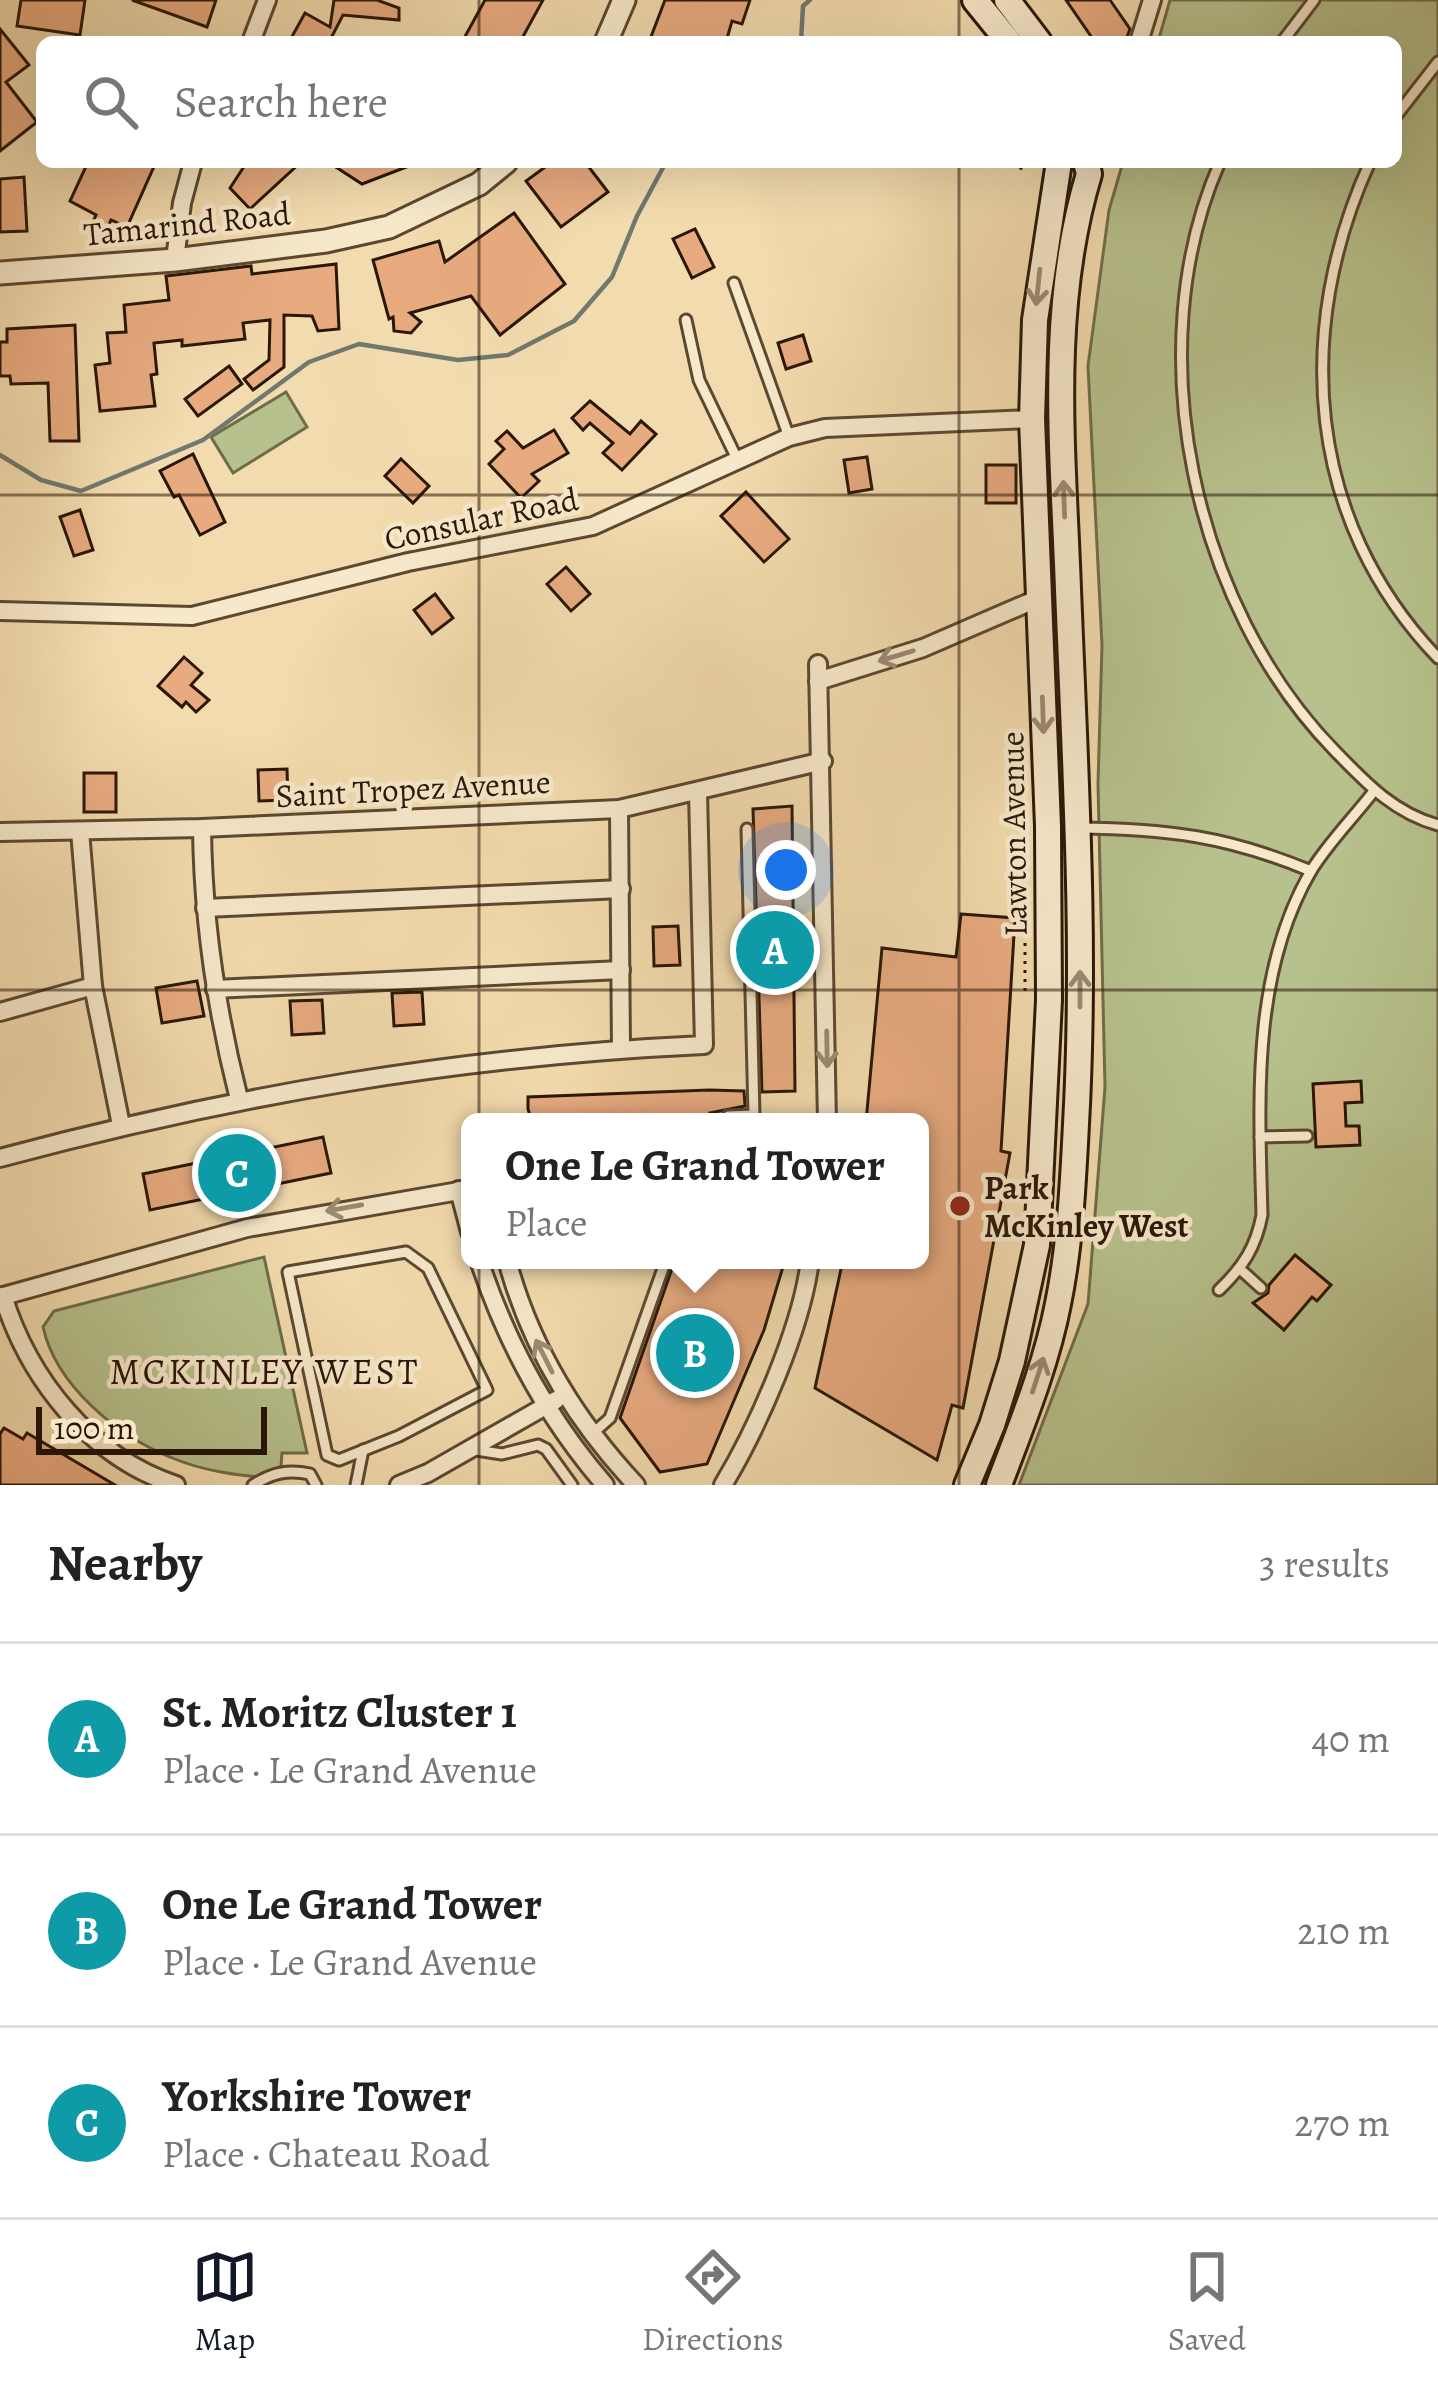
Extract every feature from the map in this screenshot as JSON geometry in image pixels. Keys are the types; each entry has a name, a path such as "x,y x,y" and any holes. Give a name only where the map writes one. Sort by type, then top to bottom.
{"main road":[{"path":"975,0 1004,36"},
{"path":"1007,0 1034,36"},
{"name":"Lawton Avenue","path":"967,1485 1012,1360 1037,1245 1049,1000 1048,826 1032,418 1037,298 1059,168"},
{"name":"Lawton Avenue","path":"999,1485 1041,1370 1058,1306 1080,1065 1061,419 1067,272 1090,168"}],"street":[{"path":"253,36 267,0"},
{"path":"609,36 624,0"},
{"path":"1141,36 1152,0"},
{"path":"176,260 191,168"},
{"name":"Tamarind Road","path":"0,273 176,260 326,241 389,227 479,184 499,168"},
{"name":"Consular Road","path":"0,611 192,616 409,562 593,526 789,437 856,424 1032,418"},
{"path":"826,1113 818,672 923,648 1039,598"},
{"name":"Saint Tropez Avenue","path":"0,832 619,809 823,760"},
{"path":"0,1158 239,1099 429,1067 704,1045 698,792"},
{"path":"619,809 621,1049"},
{"path":"202,828 214,989 239,1099"},
{"path":"80,831 93,986 121,1125"},
{"path":"205,908 620,889"},
{"path":"214,989 621,970"},
{"path":"0,1012 93,986"},
{"path":"176,1485 101,1444 65,1411 27,1360 1,1296 247,1228 461,1191"},
{"path":"483,1269 514,1348 547,1406 605,1485"},
{"path":"510,1269 523,1310 565,1395 636,1485"},
{"path":"723,1485 776,1371 807,1269"},
{"path":"399,1485 565,1395"}],"lane":[{"path":"1287,36 1314,0"},
{"path":"1402,108 1438,62"},
{"path":"1218,168 1188,271 1182,346 1183,421 1206,528 1251,632 1301,716 1374,791 1401,811 1438,825"},
{"path":"1368,168 1331,272 1322,416 1337,482 1366,559 1407,626 1438,658"},
{"path":"734,283 789,437"},
{"path":"686,320 699,380 738,461"},
{"path":"1219,1290 1240,1269 1257,1239 1262,1214 1260,1061 1266,1010 1282,945 1312,871 1374,791"},
{"path":"1076,828 1214,837 1312,871"},
{"path":"747,829 754,1113"},
{"path":"1260,1136 1307,1136"},
{"path":"406,1252 428,1268 487,1390 439,1417 363,1449 339,1460 327,1455 288,1272 406,1252"},
{"path":"592,1434 610,1418 663,1269"},
{"path":"1240,1269 1261,1288"},
{"path":"470,1449 502,1454 538,1445 572,1485"},
{"path":"356,1485 363,1449"},
{"path":"253,1485 294,1470 310,1474 316,1485"}],"path":[{"path":"1022,168 1023,174"},
{"path":"1025,916 1025,998"}],"green space":[{"path":"1170,0 1438,0 1438,1485 1019,1485 1088,1304 1105,1087 1098,784 1102,645 1088,366 1109,210 1121,168 1402,168 1402,36 1160,36"},
{"path":"286,392 307,427 233,473 211,437"},
{"path":"264,1257 307,1453 282,1453 280,1479 210,1470 129,1436 91,1406 50,1348 43,1327 54,1311"}],"building":[{"path":"21,0 85,0 80,35 17,26"},
{"path":"132,0 216,0 207,27"},
{"path":"334,0 377,0 399,8 399,20 343,15 332,36 292,36 305,13 330,27"},
{"path":"485,0 543,0 523,36 465,36"},
{"path":"665,0 750,0 742,24 732,21 728,36 651,36"},
{"path":"1066,0 1110,0 1130,29 1127,36 1091,36"},
{"path":"0,29 29,65 6,82 36,123 0,151"},
{"path":"85,168 153,168 127,227 111,220 105,233 91,226 96,215 70,201"},
{"path":"243,168 294,168 250,209 230,188"},
{"path":"337,168 404,168 362,184"},
{"path":"544,168 590,168 608,192 561,227 526,181"},
{"path":"24,177 27,231 0,232 0,179"},
{"path":"514,213 565,284 500,335 471,296 410,313 421,322 411,333 394,331 373,260 439,241 445,262"},
{"path":"695,229 714,267 692,278 673,239"},
{"path":"336,264 339,329 318,331 312,316 284,315 284,367 253,390 244,379 269,360 270,320 243,323 245,339 182,346 182,340 154,343 155,406 100,411 95,365 110,363 107,333 126,332 124,305 169,300 166,276 251,266 252,274"},
{"path":"75,325 79,441 50,441 48,383 11,384 10,376 0,376 0,342 7,342 7,329"},
{"path":"803,335 811,361 786,369 778,343"},
{"path":"229,366 242,384 198,416 185,399"},
{"path":"590,401 630,434 641,421 656,434 622,470 603,453 613,443 590,423 583,430 572,418"},
{"path":"554,430 568,453 532,474 539,481 521,498 489,464 504,449 496,441 507,431 523,448"},
{"path":"193,454 225,522 200,535 160,471"},
{"path":"867,457 872,489 849,493 844,460"},
{"path":"401,459 429,486 413,503 385,476"},
{"path":"986,465 1016,465 1016,503 986,503"},
{"path":"746,492 789,539 764,562 721,516"},
{"path":"80,510 93,550 74,556 60,517"},
{"path":"566,567 590,594 571,611 547,584"},
{"path":"435,594 453,618 432,634 414,610"},
{"path":"184,657 202,673 191,685 209,700 196,712 186,702 182,707 158,686"},
{"path":"287,769 288,800 259,801 258,770"},
{"path":"84,773 116,773 116,812 84,812"},
{"path":"792,806 795,1091 762,1092 753,809"},
{"name":"Park McKinley West","path":"961,914 1015,918 1001,1151 1010,1153 963,1408 952,1405 937,1460 815,1388 841,1269 929,1269 929,1113 867,1113 882,948 956,957"},
{"path":"678,926 680,965 654,966 653,927"},
{"path":"197,981 204,1016 162,1023 156,988"},
{"path":"422,992 424,1024 394,1026 392,993"},
{"path":"322,1000 324,1033 292,1035 290,1001"},
{"path":"1361,1081 1362,1102 1345,1103 1346,1126 1359,1126 1360,1145 1316,1147 1313,1084"},
{"path":"744,1091 745,1106 710,1113 529,1113 528,1097"},
{"path":"323,1137 331,1173 150,1210 143,1174"},
{"path":"1295,1255 1331,1285 1317,1301 1312,1297 1284,1330 1253,1303 1268,1293 1269,1285"},
{"path":"672,1269 782,1269 764,1330 707,1464 660,1472 620,1418"},
{"path":"4,1428 23,1439 27,1433 115,1485 0,1485"}],"waterway":[{"path":"801,36 803,6 810,0"},
{"path":"0,455 41,480 81,491 203,440 309,362 359,344 458,360 508,355 574,321 612,277 663,168"}],"place":[{"name":"St. Moritz Cluster 1","path":"775,950"},
{"name":"Yorkshire Tower","path":"237,1173"},
{"name":"Park McKinley West","path":"960,1206"},
{"name":"One Le Grand Tower","path":"695,1353"}],"district":[{"name":"MCKINLEY WEST","path":"265,1371"}]}
